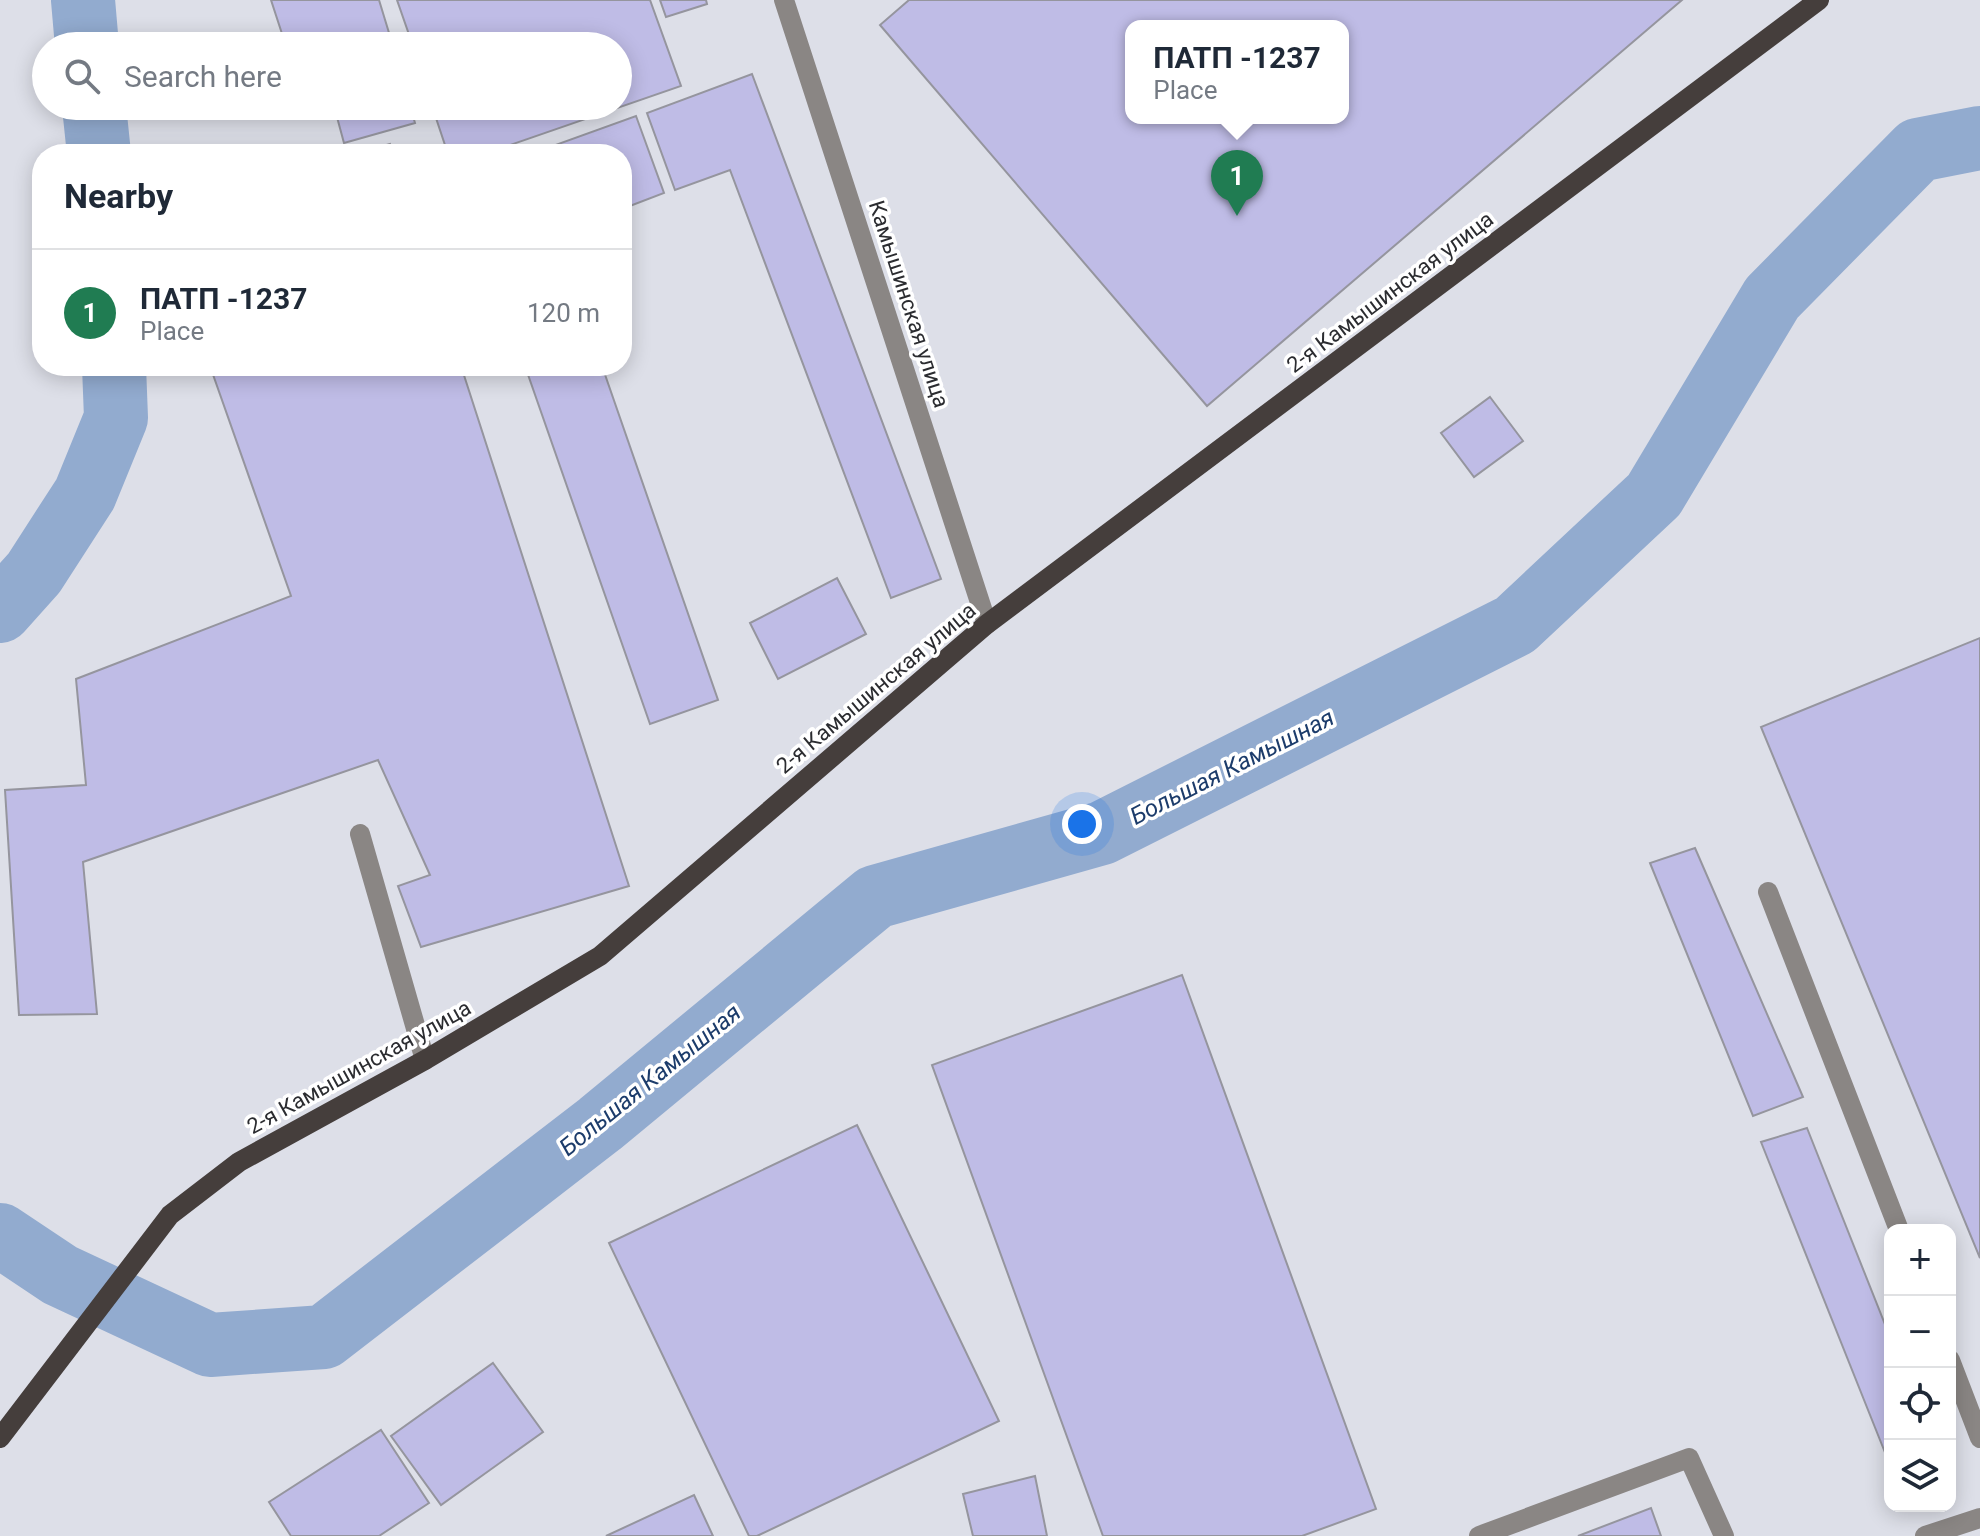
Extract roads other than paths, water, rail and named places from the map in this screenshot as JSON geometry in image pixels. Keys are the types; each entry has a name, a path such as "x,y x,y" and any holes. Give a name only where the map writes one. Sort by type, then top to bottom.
{"main road":[{"name":"2-я Камышинская улица","path":"0,1438 170,1215 239,1162 425,1060 600,956 987,624 1819,0"}],"street":[{"name":"Камышинская улица","path":"784,0 987,624"},
{"path":"360,834 425,1060"},
{"path":"1768,892 1897,1224"},
{"path":"1953,1368 1980,1438"},
{"path":"1479,1536 1689,1458 1724,1536"},
{"path":"1925,1536 1980,1518"}],"waterway":[{"name":"Большая Камышная","path":"83,0 86,32"},
{"name":"Большая Камышная","path":"95,120 98,144"},
{"name":"Большая Камышная","path":"0,1235 60,1275 210,1345 324,1337 600,1124 875,897 1102,833 1515,625 1654,495 1772,298 1918,150 1980,138"},
{"name":"Большая Камышная","path":"0,611 34,573 85,494 116,418 114,376"}],"place":[{"name":"ПАТП -1237","path":"1237,216"}]}
